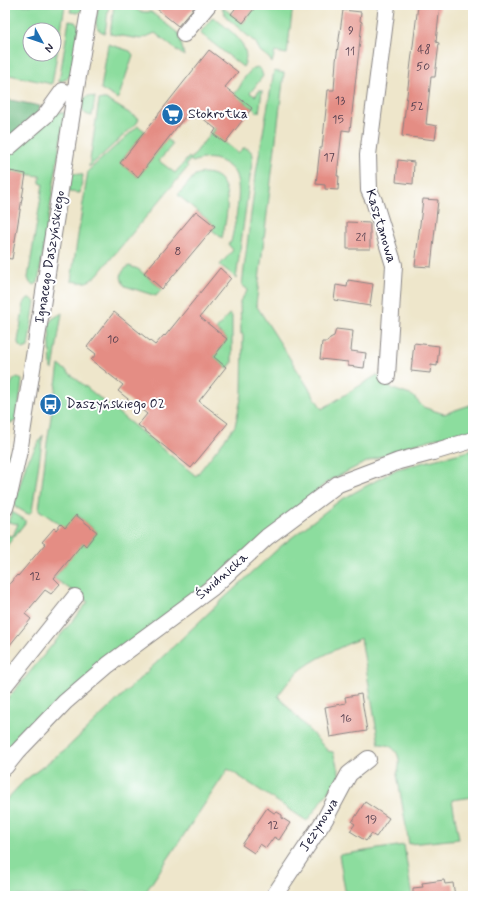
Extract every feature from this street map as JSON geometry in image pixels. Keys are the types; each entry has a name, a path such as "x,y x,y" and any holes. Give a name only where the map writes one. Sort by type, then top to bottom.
{"street":[{"name":"Ignacego Daszyńskiego","path":"5,508 22,438 90,5"},
{"path":"184,34 208,5"},
{"name":"Kasztanowa","path":"387,5 368,155 369,190 374,201 394,265 387,376"},
{"path":"5,149 45,116 63,91"},
{"name":"Świdnicka","path":"5,767 17,752 65,702 108,665 213,587 267,537 338,484 399,461 473,440"},
{"path":"5,685 75,597"},
{"name":"Jeżynowa","path":"274,896 325,820 349,774 368,759"}],"green space":[{"path":"5,5 65,5 62,23 62,22 22,22 22,62 56,62 52,84 5,74"},
{"path":"72,5 83,5 82,10 78,13 70,12"},
{"path":"99,5 109,5 105,33 96,25"},
{"path":"114,5 131,5 140,12 151,12 179,34 184,56 155,33 141,39 110,34"},
{"path":"257,5 293,5 287,54 275,52 272,63 269,58 260,51 256,43 227,18 222,7 243,23"},
{"path":"213,17 238,38 245,52 246,59 243,67 200,33"},
{"path":"69,21 75,22 79,27 72,73 67,79 59,82"},
{"path":"108,44 130,51 133,55 118,99 101,89"},
{"path":"257,67 261,70 263,76 250,93 255,96 259,91 262,91 259,113 240,99 213,133 238,153 245,148 253,155 236,279 220,265 233,250 228,244 231,242 236,216 238,197 237,180 235,173 222,162 214,159 202,159 193,162 190,160 186,165 188,167 97,275 91,280 85,282 71,281 88,171 138,126 145,131 120,163 138,177 167,139 173,144 159,161 175,173 189,157 191,159 217,124 222,110 239,88 245,77 252,69"},
{"path":"274,71 284,73 256,305 322,409 377,375 393,389 413,396 423,407 444,414 473,404 473,431 433,439 394,451 364,463 327,482 5,759 5,702 88,602 54,578 68,561 75,547 78,549 83,543 86,546 97,532 77,515 65,528 39,510 47,443 59,365 196,476 235,426 242,394 243,334 241,334 240,301 248,290 242,285 257,167"},
{"path":"88,96 95,97 92,116 86,114 83,110 83,99"},
{"path":"5,99 40,106 38,114 19,132 10,136 5,136"},
{"path":"106,99 139,119 137,123 89,167 99,100"},
{"path":"58,112 65,113 38,283 34,285 30,283 28,278 43,184 40,183 40,176 5,171 5,158"},
{"path":"71,173 83,175 80,193 69,192"},
{"path":"202,173 213,175 221,180 225,188 227,208 222,238 212,230 215,226 178,195 195,175"},
{"path":"129,266 138,269 162,289 156,296 125,286 121,275 122,272"},
{"path":"28,298 31,298 35,302 28,347 23,349 19,346 18,342 24,303"},
{"path":"62,313 53,369 51,369 49,325 52,319"},
{"path":"229,314 232,316 232,363 228,368 214,357 227,339 216,330"},
{"path":"18,377 22,380 17,420 11,423 7,421 6,418 11,384 14,379"},
{"path":"43,435 32,511 29,514 14,506 26,464"},
{"path":"473,450 473,797 452,800 459,839 409,844 397,774 399,768 399,758 397,753 390,747 379,744 361,638 310,663 291,679 278,696 328,751 333,752 340,776 307,821 228,769 143,896 5,896 5,801 24,781 67,748 281,546 339,501 397,469"},
{"path":"5,452 9,453 11,456 5,487"},
{"path":"12,512 25,520 25,523 5,548 5,535 13,536 18,524 8,522"},
{"path":"404,845 412,896 346,896 339,855"}],"building":[{"path":"152,5 196,5 178,26"},
{"path":"238,5 257,5 243,23 231,14"},
{"path":"418,5 440,5 436,42 439,43 435,77 431,77 426,124 437,126 435,140 402,136"},
{"path":"343,10 361,12 360,21 362,22 350,131 342,130 337,176 339,176 338,190 325,189 325,185 316,184 320,148 322,148 328,90 334,90 336,61"},
{"path":"209,50 238,72 225,87 252,108 225,143 213,134 216,129 191,109 138,177 120,163"},
{"path":"398,160 414,162 413,184 396,182"},
{"path":"10,171 26,174 12,259 5,258 5,205"},
{"path":"423,199 438,200 431,267 415,266"},
{"path":"196,211 215,226 162,289 144,273"},
{"path":"347,222 370,223 370,249 347,249"},
{"path":"220,268 231,278 200,317 227,339 214,357 226,367 199,401 228,423 191,468 138,425 147,414 118,391 123,385 91,360 96,354 87,347 114,312 155,345 164,335 165,336"},
{"path":"348,280 373,284 370,306 334,300 336,285 347,287"},
{"path":"336,329 353,331 351,351 366,353 364,368 348,366 348,362 320,359 322,342 327,342 334,336"},
{"path":"414,343 439,346 437,366 431,365 430,373 411,371"},
{"path":"76,515 97,532 86,546 83,543 54,578 60,584 51,594 45,590 25,614 31,619 5,651 5,589 45,544 42,542 54,528 56,530 61,524 65,528"},
{"path":"361,694 367,731 330,737 325,707 346,703 345,697"},
{"path":"365,802 389,818 376,837 371,834 366,841 350,831 355,824 352,822"},
{"path":"267,808 274,813 277,812 282,815 282,818 290,823 279,840 274,837 266,848 260,844 254,853 242,845"},
{"path":"444,880 445,884 453,883 455,896 413,896 413,888 423,887 422,883"}],"place":[{"name":"Stokrotka","path":"173,114"},
{"name":"Daszyńskiego 02","path":"51,404"}]}
